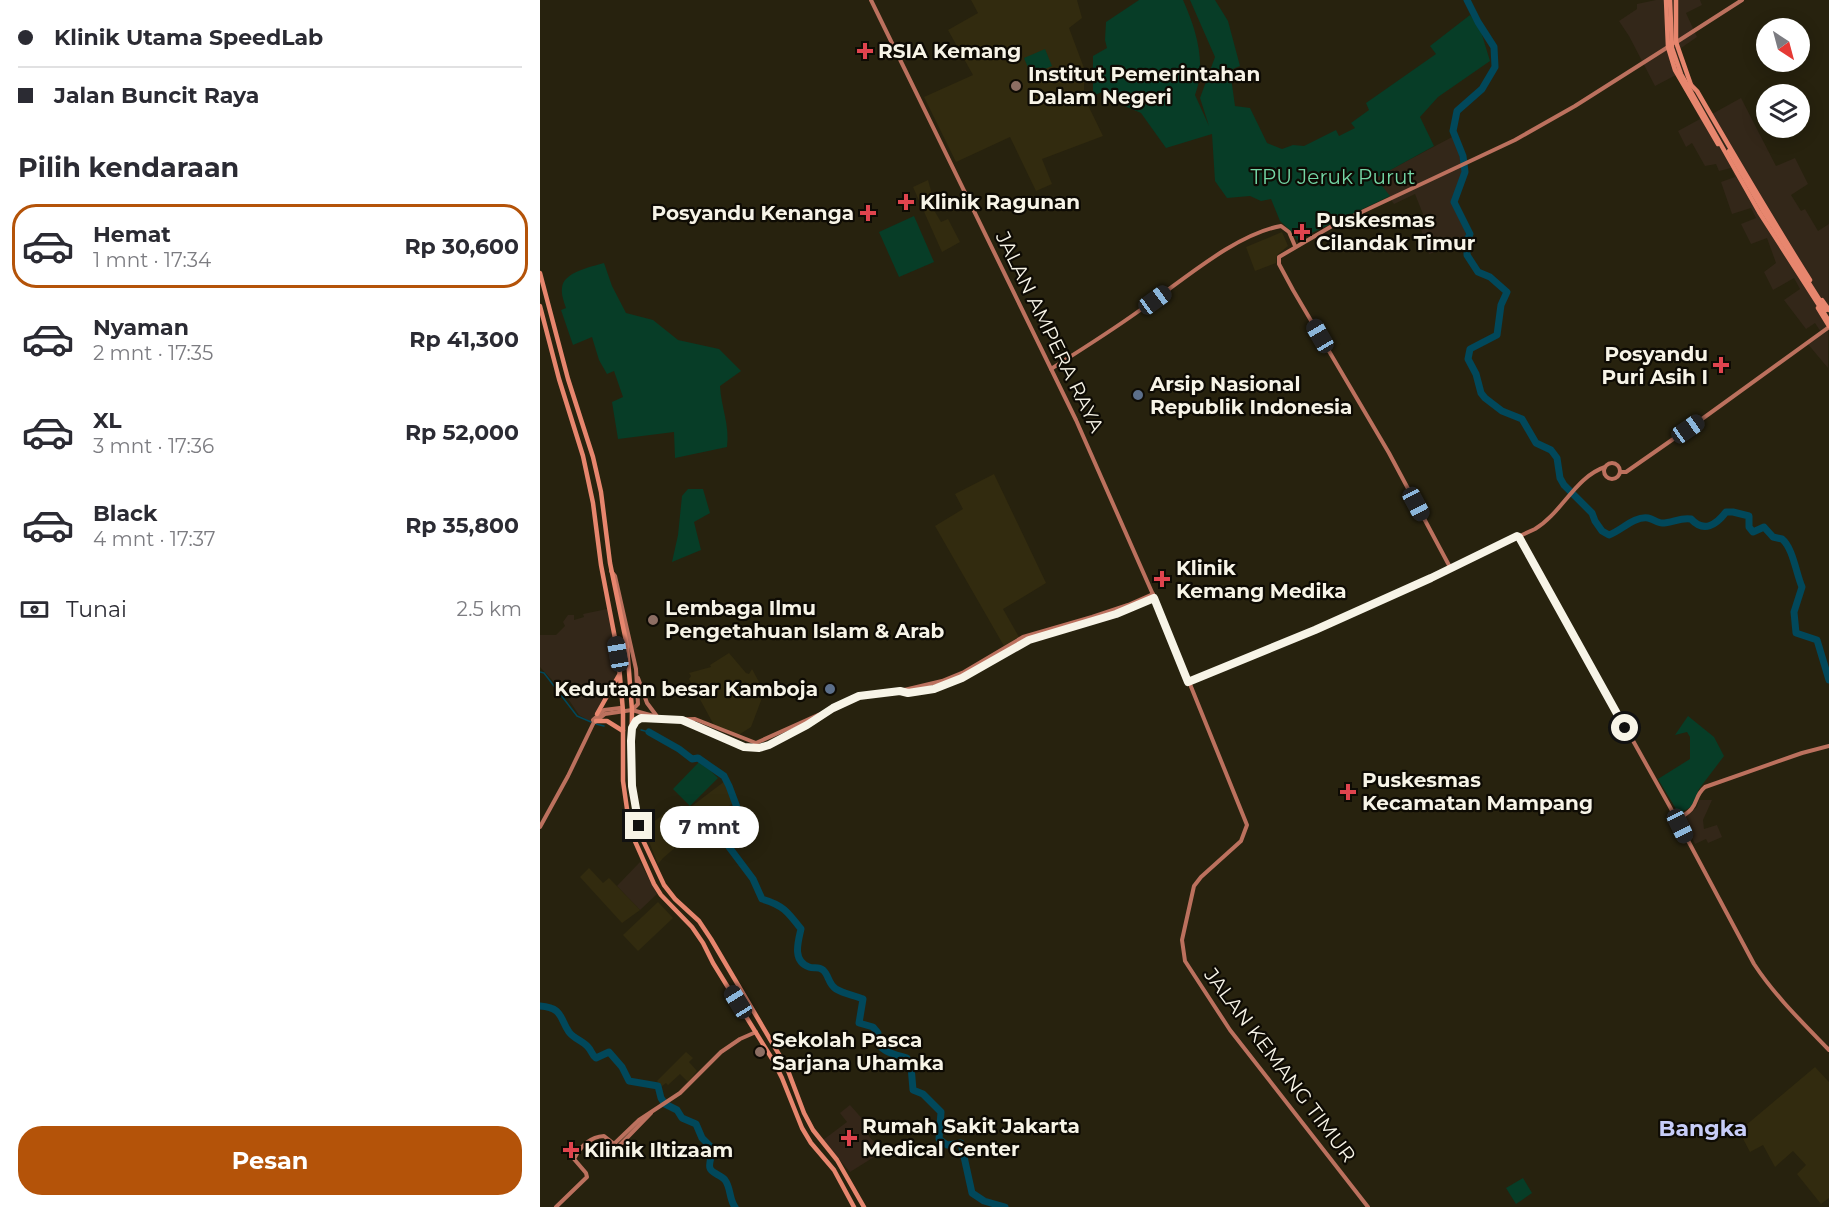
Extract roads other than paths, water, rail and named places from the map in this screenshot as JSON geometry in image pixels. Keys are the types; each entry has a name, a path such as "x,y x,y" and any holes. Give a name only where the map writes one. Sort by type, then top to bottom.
{"main road":[{"path":"1668,0 1668,47 1676,70 1765,225 1829,326"},
{"path":"1668,0 1672,48 1681,74 1759,212 1829,321"},
{"path":"1676,0 1678,42 1690,84 1762,209 1829,315"},
{"path":"1690,84 1697,91 1774,223 1829,310"},
{"path":"540,277 597,471 611,571 626,640 632,710 632,786 641,836 660,879 699,921 711,939 787,1068 813,1130 837,1160 864,1207"},
{"path":"1805,288 1812,283"},
{"path":"540,306 587,473 593,503 601,565 617,645 623,710 624,799 630,830 654,884 703,943 782,1078 810,1143 834,1170 854,1207"},
{"path":"597,714 616,684 620,673"},
{"path":"631,731 639,719 657,718"},
{"path":"595,722 607,721 623,732"},
{"path":"676,910 682,905"}],"street":[{"name":"JALAN AMPERA RAYA","path":"872,0 1076,420 1154,596 1188,682"},
{"path":"1451,569 1389,453 1279,264 1280,256 1340,223 1464,165 1560,115 1742,0"},
{"path":"1051,369 1249,237 1281,226 1289,232 1295,246"},
{"path":"1620,472 1626,472 1670,442 1829,326"},
{"path":"1188,682 1299,637 1519,537 1546,522 1596,470 1605,467 1608,463 1615,463 1619,466 1620,472 1617,477 1611,479 1605,475 1605,467"},
{"path":"1519,537 1763,977 1829,1050"},
{"path":"611,571 615,576 644,696 657,718"},
{"path":"540,827 591,728 605,714 632,710 657,718 694,719 756,743 859,696 900,691 942,681 964,672 1023,637 1154,596"},
{"path":"632,710 638,704 636,669"},
{"name":"JALAN KEMANG TIMUR","path":"1188,682 1247,828 1241,841 1194,886 1182,940 1185,961 1230,1030 1368,1207"},
{"path":"595,722 593,720 597,714 606,710 620,708 623,710"},
{"path":"1677,819 1692,810 1705,787 1818,747 1827,746"},
{"path":"556,1207 587,1177 574,1159 583,1146 599,1137 609,1138 618,1147 651,1112 685,1089 721,1052 740,1039 756,1032"}],"waterway":[{"path":"1467,0 1494,47 1495,67 1482,89 1457,111 1453,131 1463,156 1465,172 1454,202 1470,234 1467,240 1467,255 1478,272 1490,277 1507,292 1501,305 1497,335 1470,349 1468,359 1476,374 1481,393 1502,411 1522,419 1536,443 1551,450 1557,458 1560,478 1564,485 1592,513 1602,531 1609,535 1643,518 1662,523 1691,519 1701,526 1710,526 1726,512 1733,512 1749,516 1749,527 1753,532 1764,527 1773,537 1782,539 1792,554 1802,587 1794,612 1796,633 1817,640 1829,680"},
{"path":"540,672 544,673 577,716 591,722"},
{"path":"596,724 604,726"},
{"path":"641,730 649,732"},
{"path":"649,732 692,759 698,758 724,776 738,810 729,839 729,847 753,879 762,899 784,910 801,929 798,951 800,960 809,967 823,970 831,985 836,989 863,999 859,1023 873,1027 878,1033 876,1039 884,1050 907,1058 911,1066 913,1090 923,1094 941,1112 939,1139 947,1145 961,1143 972,1193 984,1201 1005,1207"},
{"path":"540,1006 557,1011 569,1032 586,1045 596,1058 609,1052 622,1067 629,1081 658,1086 665,1104 677,1110 682,1118 696,1124 702,1138 713,1149 711,1170 725,1180 735,1207"}],"place":[{"name":"RSIA Kemang","path":"865,51"},
{"name":"Institut Pemerintahan Dalam Negeri","path":"1016,86"},
{"name":"Klinik Ragunan","path":"906,202"},
{"name":"Posyandu Kenanga","path":"868,213"},
{"name":"Puskesmas Cilandak Timur","path":"1302,232"},
{"name":"Posyandu Puri Asih I","path":"1721,365"},
{"name":"Arsip Nasional Republik Indonesia","path":"1138,395"},
{"name":"Klinik Kemang Medika","path":"1162,579"},
{"name":"Lembaga Ilmu Pengetahuan Islam & Arab","path":"653,620"},
{"name":"Kedutaan besar Kamboja","path":"830,689"},
{"name":"Puskesmas Kecamatan Mampang","path":"1348,792"},
{"name":"Sekolah Pasca Sarjana Uhamka","path":"760,1052"},
{"name":"Rumah Sakit Jakarta Medical Center","path":"849,1138"},
{"name":"Klinik Iltizaam","path":"571,1150"}],"district":[{"name":"Bangka","path":"1703,1128"}],"park label":[{"name":"TPU Jeruk Purut","path":"1333,177"}]}
